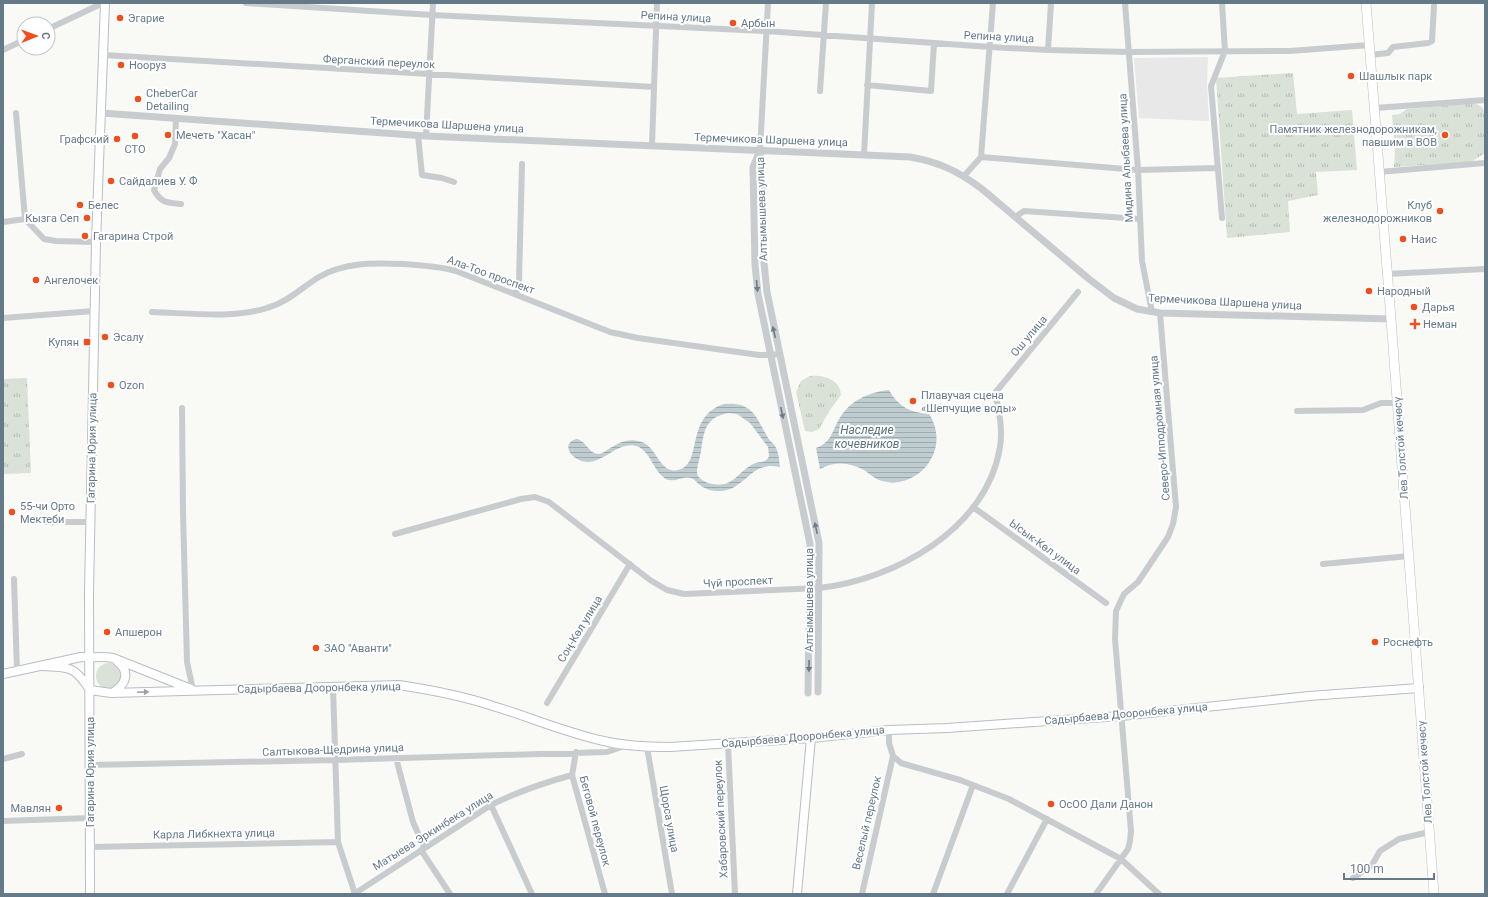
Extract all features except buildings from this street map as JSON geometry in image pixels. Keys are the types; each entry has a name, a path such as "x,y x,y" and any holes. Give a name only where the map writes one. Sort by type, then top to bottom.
{"main road":[{"name":"Гагарина Юрия улица","path":"90,894 89,592 94,311 104,3"},
{"name":"Лев Толстой көчөсү","path":"1366,3 1388,274 1434,894"},
{"name":"Садырбаева Дооронбека улица","path":"41,666 81,656 90,658 113,658 193,690"},
{"path":"112,693 120,688 124,682 125,676 124,669 113,658"},
{"path":"3,674 41,666 65,667 72,669 83,679 90,690"},
{"name":"Садырбаева Дооронбека улица","path":"90,690 112,693 399,685 444,692 497,707 567,731 604,741 647,747 670,747 811,738 889,730 947,728 1121,716 1310,696 1419,688"},
{"path":"797,894 811,738"}],"street":[{"path":"56,25 104,3"},
{"name":"Репина улица","path":"246,3 432,15 766,31 1048,50 1129,52 1290,51 1369,45"},
{"path":"433,3 429,75 422,136 422,175 442,178 454,182"},
{"path":"652,146 657,3"},
{"path":"760,150 768,3"},
{"path":"820,91 826,3"},
{"path":"864,155 872,3"},
{"path":"964,176 981,158 993,3"},
{"path":"1048,50 1051,3"},
{"name":"Мидина Алыбаева улица","path":"1125,3 1138,170 1142,261 1152,312"},
{"path":"1222,3 1225,51 1211,86 1222,218"},
{"path":"1370,55 1388,54 1393,47 1428,43 1432,41 1434,6"},
{"path":"867,85 931,90 934,43"},
{"path":"3,50 16,44"},
{"name":"Ферганский переулок","path":"103,55 654,87"},
{"path":"1375,108 1485,100"},
{"path":"16,113 24,219 44,239 56,241 96,242"},
{"name":"Термечикова Шаршена улица","path":"100,113 422,136 910,157 939,164 964,176 1089,279 1114,298 1137,309 1152,312 1391,320"},
{"path":"176,118 175,144 169,158 160,169 154,190 159,198 168,203 181,204"},
{"name":"Алтымышева улица","path":"760,150 762,166 766,292 819,543 818,692"},
{"name":"Алтымышева улица","path":"760,150 753,166 755,265 758,294 808,533 811,556 808,693"},
{"path":"981,158 1138,170 1217,168"},
{"path":"1379,172 1485,163"},
{"path":"516,294 519,281 522,164"},
{"path":"1015,217 1024,211 1140,219"},
{"path":"3,222 24,219"},
{"name":"Ала-Тоо проспект","path":"152,312 234,314 257,311 280,304 330,271 344,267 369,263 435,266 456,271 594,326 622,335 770,355 779,354"},
{"path":"1388,274 1485,269"},
{"name":"Ош улица","path":"995,393 1078,292"},
{"path":"3,318 94,311"},
{"name":"Северо-Ипподромная улица","path":"1096,894 1128,849 1131,831 1115,639 1116,610 1124,594 1138,582 1168,537 1173,524 1176,507 1160,312"},
{"name":"Чүй проспект","path":"395,534 521,499 535,497 549,502 658,585 675,593 684,594 819,588 838,586 860,581 905,562 934,545 960,522 973,507 984,491 991,476 1000,447 1000,419 995,393"},
{"path":"1297,411 1363,410 1381,404 1397,403"},
{"path":"182,408 187,662 193,690"},
{"name":"Ысык-Көл улица","path":"973,507 1106,603"},
{"path":"39,522 91,522"},
{"path":"1323,564 1409,556"},
{"name":"Соң-Көл улица","path":"547,704 630,564"},
{"path":"14,579 17,671"},
{"path":"334,687 338,842 354,894"},
{"path":"889,730 889,743 893,756 901,763 960,780 1009,799 1121,859 1159,894"},
{"name":"Хабаровский переулок","path":"728,744 735,894"},
{"name":"Салтыкова-Щедрина улица","path":"90,765 607,752 628,745"},
{"name":"Щорса улица","path":"647,747 672,894"},
{"name":"Беговой переулок","path":"576,752 572,775 605,894"},
{"path":"3,759 22,754"},
{"name":"Веселый переулок","path":"862,894 893,756"},
{"path":"396,758 413,822 423,848 450,894"},
{"name":"Матыева Эркинбека улица","path":"354,894 491,805 508,796 537,785 572,775"},
{"path":"933,894 973,785"},
{"path":"491,805 532,894"},
{"path":"3,821 90,818"},
{"path":"1007,894 1047,819"},
{"path":"1353,878 1372,865 1380,851 1399,839 1429,832"},
{"name":"Карла Либкнехта улица","path":"90,847 338,842"}],"shaded area":[{"path":"1208,57 1207,84 1209,121 1139,118 1134,58"}],"green space":[{"path":"1293,73 1297,114 1352,110 1357,170 1316,172 1318,195 1288,201 1290,232 1227,238 1216,78"},
{"path":"1475,103 1482,107 1485,114 1485,153 1471,162 1394,167 1395,152 1392,115 1400,114 1407,109"},
{"path":"810,376 826,377 835,382 838,385 841,395 819,429 812,432 805,431 796,392 801,381"},
{"path":"27,378 31,473 3,474 3,379"},
{"path":"109,663 118,667 122,676 118,685 109,689 100,685 96,676 100,667"}],"water":[{"name":"Наследие кочевников","path":"889,390 892,396 905,408 916,412 929,414 932,419 936,434 936,445 933,455 925,468 912,477 898,482 879,480 864,470 847,464 831,465 820,469 816,448 828,440 842,414 847,408 859,399 873,393"},
{"path":"724,404 733,404 741,405 752,411 775,447 780,467 770,466 762,468 755,471 736,486 729,489 715,491 705,488 694,479 687,477 673,480 666,479 659,473 646,453 639,447 632,445 626,446 595,461 588,462 577,459 568,448 572,441 577,439 583,442 590,450 599,454 628,440 640,441 649,446 664,466 674,470 681,469 687,464 691,457 699,428 704,418 712,410","holes":["729,413 737,414 750,423 768,447 768,459 753,464 734,480 716,485 708,483 700,478 697,473 703,437 707,426 715,418 721,415"]}],"place":[{"name":"Эгарие","path":"120,18"},
{"name":"Арбын","path":"733,23"},
{"name":"Нооруз","path":"121,65"},
{"name":"Шашлык парк","path":"1351,76"},
{"name":"CheberCar Detailing","path":"138,99"},
{"name":"Мечеть \"Хасан\"","path":"168,135"},
{"name":"Памятник железнодорожникам, павшим в ВОВ","path":"1445,135"},
{"name":"СТО","path":"135,136"},
{"name":"Графский","path":"117,139"},
{"name":"Сайдалиев У. Ф","path":"111,181"},
{"name":"Белес","path":"80,205"},
{"name":"Клуб железнодорожников","path":"1440,211"},
{"name":"Кызга Сеп","path":"87,218"},
{"name":"Гагарина Строй","path":"85,236"},
{"name":"Наис","path":"1403,239"},
{"name":"Ангелочек","path":"36,280"},
{"name":"Народный","path":"1369,291"},
{"name":"Дарья","path":"1414,307"},
{"name":"Неман","path":"1415,324"},
{"name":"Эсалу","path":"105,337"},
{"name":"Купян","path":"87,342"},
{"name":"Ozon","path":"111,385"},
{"name":"Плавучая сцена «Шепчущие воды»","path":"913,401"},
{"name":"55-чи Орто Мектеби","path":"12,512"},
{"name":"Апшерон","path":"107,632"},
{"name":"Роснефть","path":"1375,642"},
{"name":"ЗАО \"Аванти\"","path":"316,648"},
{"name":"ОсОО Дали Данон","path":"1051,804"},
{"name":"Мавлян","path":"59,808"}]}
